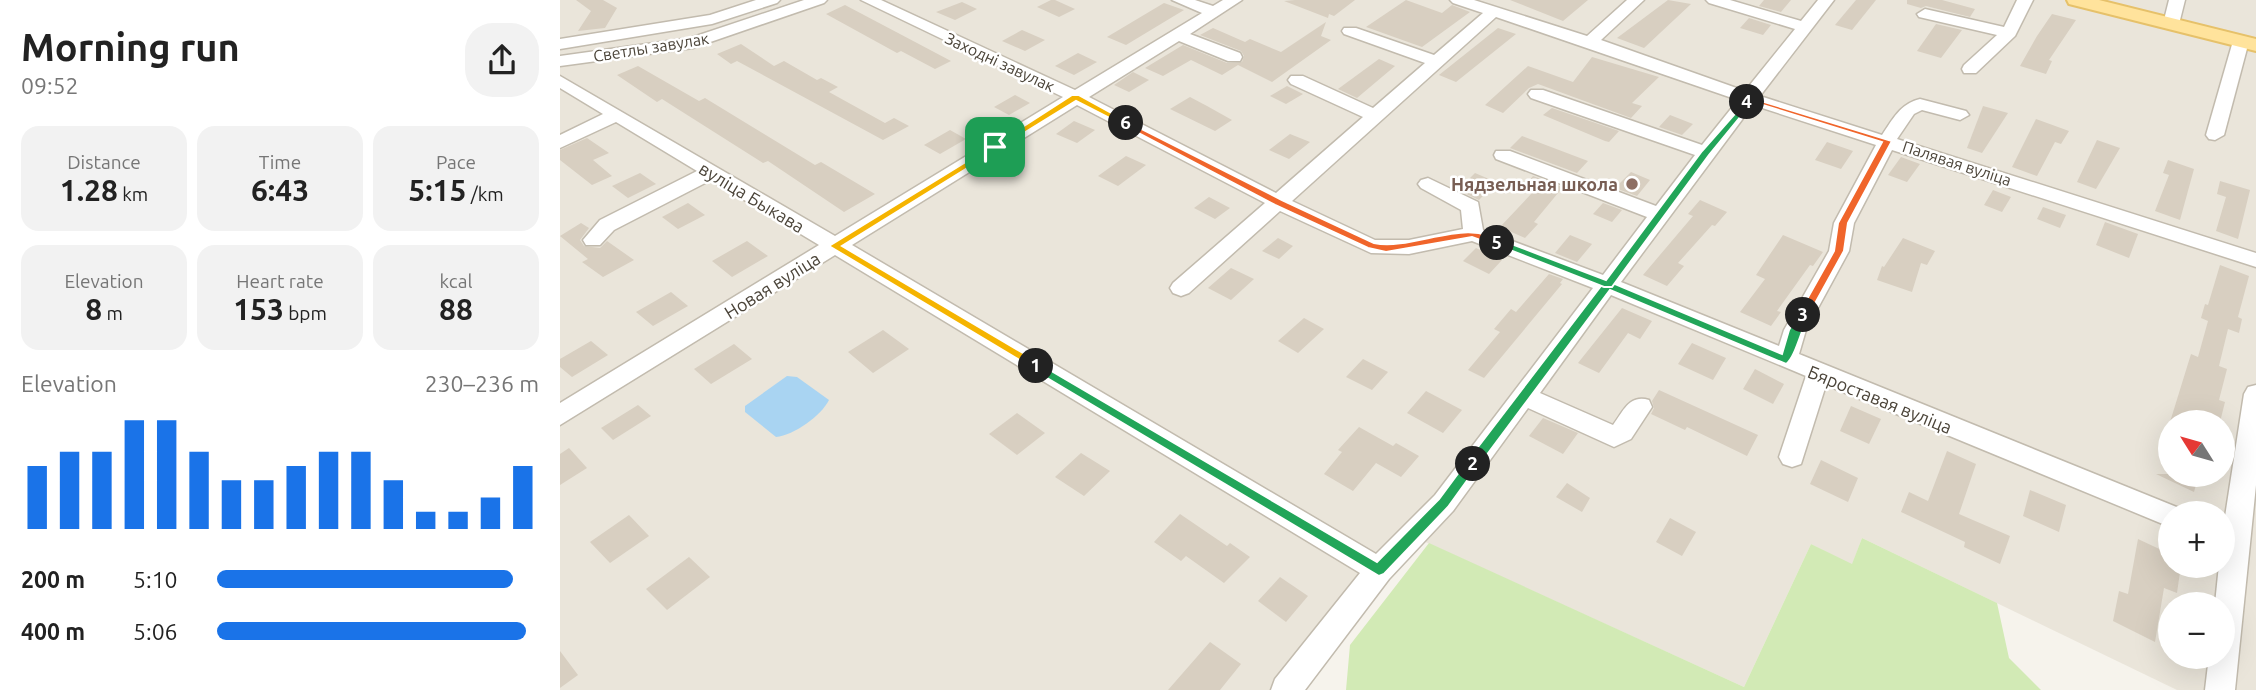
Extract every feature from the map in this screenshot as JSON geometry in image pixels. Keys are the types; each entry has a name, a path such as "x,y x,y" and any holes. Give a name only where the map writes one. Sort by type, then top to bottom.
{"main road":[{"path":"2076,0 2248,43"}],"street":[{"name":"Светлы завулак","path":"560,44 712,19 772,0"},
{"name":"Светлы завулак","path":"560,61 693,43 819,0"},
{"name":"Заходні завулак","path":"869,0 1076,97 1278,202 1371,246 1386,249 1473,234"},
{"path":"1180,0 1214,12"},
{"name":"Новая вуліца","path":"560,415 1234,0"},
{"name":"Палявая вуліца","path":"1458,0 1590,42 1751,99 2256,260"},
{"path":"1590,42 1636,0"},
{"path":"1714,0 1805,27"},
{"path":"1286,690 1379,570 1444,503 1706,153 1826,0"},
{"path":"1970,69 2009,33 2025,0"},
{"path":"2171,23 2177,0"},
{"path":"1181,288 1493,12"},
{"path":"1925,14 2009,33"},
{"path":"1350,31 1437,62"},
{"path":"1178,35 1234,57"},
{"path":"2215,135 2248,43"},
{"path":"1297,80 1376,116"},
{"name":"вуліца Быкава","path":"560,81 1379,570"},
{"path":"1536,94 1706,153"},
{"path":"1786,360 1794,330 1839,251 1843,223 1908,110 1920,104 1960,115"},
{"path":"560,142 616,115"},
{"path":"1503,155 1660,215"},
{"path":"593,240 607,225 712,172"},
{"path":"1428,184 1471,207 1473,234"},
{"name":"Бяроставая вуліца","path":"1473,234 1608,285 1818,374 2158,511"},
{"path":"1792,457 1818,374"},
{"path":"2220,690 2256,394"},
{"path":"1524,396 1614,438 1622,432 1640,407"}],"shaded area":[{"path":"560,0 2256,0 2256,690 2177,690 1862,538 1852,565 1811,544 1744,687 1399,530 1275,690 560,690"}],"green space":[{"path":"1862,538 1997,603 2009,658 2041,690 1346,690 1350,645 1429,543 1744,687 1811,544 1852,564"}],"water":[{"path":"787,376 797,377 829,400 806,424 791,433 776,437 745,412 745,406"}],"building":[{"path":"576,0 603,0 617,8 605,28 578,31 591,11"},
{"path":"1051,0 1075,9 1059,17 1037,7"},
{"path":"1355,0 1334,16 1329,14 1328,18 1284,1"},
{"path":"1406,0 1442,13 1452,5 1470,12 1422,47 1366,27"},
{"path":"1510,0 1588,0 1563,21"},
{"path":"1668,0 1691,4 1644,48 1617,38"},
{"path":"1764,0 1791,0 1781,12 1759,6"},
{"path":"1856,0 1876,0 1852,30 1835,25"},
{"path":"1907,0 1942,0 1975,9 1970,17 1926,6 1921,8 1907,4"},
{"path":"962,2 977,9 955,20 936,12"},
{"path":"1164,3 1184,10 1126,45 1107,37"},
{"path":"845,5 951,61 935,69 901,51 897,53 826,14"},
{"path":"2052,14 2076,20 2049,60 2052,61 2046,74 2020,66 2037,36"},
{"path":"1749,18 1771,25 1763,35 1740,28"},
{"path":"1326,22 1321,36 1331,40 1272,82 1238,65 1222,75 1191,60 1163,76 1145,68 1183,45 1227,63 1242,62 1244,56 1241,51 1200,35 1213,28 1245,42 1250,39 1281,52"},
{"path":"1936,24 1962,30 1941,58 1917,51"},
{"path":"1498,28 1516,34 1456,82 1439,75"},
{"path":"1022,30 1045,40 1025,51 1002,41"},
{"path":"741,44 774,66 784,61 817,80 821,78 838,87 829,92 885,123 894,118 909,126 883,140 737,61 731,64 717,54"},
{"path":"1078,53 1097,62 1074,75 1055,66"},
{"path":"1592,57 1659,77 1632,103 1642,106 1631,118 1538,84 1529,88 1503,113 1485,105 1528,66 1573,82"},
{"path":"1379,59 1395,66 1357,98 1338,89"},
{"path":"638,66 699,101 705,98 815,165 821,162 875,194 844,212 768,161 763,163 662,99 657,102 617,75"},
{"path":"1133,72 1149,80 1129,92 1114,85"},
{"path":"1287,86 1303,94 1286,104 1270,96"},
{"path":"1015,95 1030,103 1009,115 994,107"},
{"path":"1190,97 1232,120 1215,131 1170,109"},
{"path":"1983,106 2008,113 1982,153 1967,148"},
{"path":"1552,108 1619,131 1609,142 1605,141 1543,115"},
{"path":"1670,115 1693,124 1682,135 1659,127"},
{"path":"2036,119 2069,131 2061,144 2055,142 2037,176 2012,167"},
{"path":"1074,121 1095,130 1077,143 1056,134"},
{"path":"950,130 966,139 940,154 924,145"},
{"path":"1290,134 1310,142 1289,159 1269,150"},
{"path":"1522,136 1588,161 1577,173 1510,148"},
{"path":"587,138 609,153 593,160 612,176 592,185 560,160 560,150"},
{"path":"2097,140 2120,148 2096,189 2077,182"},
{"path":"1827,142 1853,151 1841,169 1815,160"},
{"path":"1126,156 1146,165 1118,186 1098,176"},
{"path":"1901,157 1920,164 1907,182 1888,175"},
{"path":"2168,160 2194,169 2180,220 2155,211 2169,175 2163,173"},
{"name":"Нядзельная школа","path":"1631,172 1650,180 1637,196 1615,188"},
{"path":"640,173 656,184 628,198 612,186"},
{"path":"1475,173 1496,182 1479,200 1458,190"},
{"path":"1533,176 1563,187 1534,222 1538,224 1525,238 1500,227 1532,193 1522,189"},
{"path":"2220,181 2250,190 2238,239 2216,231 2226,197 2217,194"},
{"path":"1993,190 2011,197 2002,212 1984,205"},
{"path":"1209,197 1230,208 1215,219 1194,208"},
{"path":"1700,200 1727,212 1678,263 1684,266 1667,286 1643,275 1693,216 1688,214"},
{"path":"688,203 705,215 678,229 662,217"},
{"path":"1603,203 1622,210 1612,222 1593,214"},
{"path":"2043,207 2066,215 2060,228 2037,219"},
{"path":"2105,222 2138,234 2129,258 2096,245"},
{"path":"581,223 589,228 580,240 584,246 600,248 607,241 634,260 603,277 582,262 588,259 560,236"},
{"path":"1570,235 1592,244 1577,262 1555,253"},
{"path":"1783,235 1823,252 1813,266 1810,265 1777,311 1781,312 1771,326 1740,312 1765,279 1756,275"},
{"path":"1278,238 1293,246 1279,259 1262,251"},
{"path":"1903,238 1935,251 1927,265 1921,263 1912,292 1877,280 1882,266 1884,267"},
{"path":"747,241 768,256 732,277 712,261"},
{"path":"1476,248 1502,260 1489,274 1463,261"},
{"path":"2220,265 2249,276 2238,317 2242,319 2239,333 2228,329 2219,366 2227,369 2219,400 2225,402 2223,410 2174,410 2191,354 2198,357 2208,321 2201,318 2205,304 2208,305"},
{"path":"1231,268 1254,279 1231,300 1208,288"},
{"path":"1549,274 1563,279 1560,283 1562,284 1484,378 1468,370 1500,332 1494,329 1511,309 1516,312"},
{"path":"671,292 688,306 653,326 636,312"},
{"path":"1622,308 1652,321 1640,339 1628,333 1599,373 1578,363"},
{"path":"1304,318 1324,329 1298,353 1278,341"},
{"path":"883,330 909,349 873,373 848,352"},
{"path":"591,341 608,355 572,377 560,367 560,359"},
{"path":"1692,343 1726,358 1713,380 1678,364"},
{"path":"734,344 752,359 711,384 694,369"},
{"path":"1363,359 1388,372 1372,390 1346,377"},
{"path":"1755,369 1784,384 1773,404 1743,389"},
{"path":"1659,390 1758,435 1747,456 1687,427 1685,430 1651,414 1654,408 1652,401"},
{"path":"1426,391 1462,410 1443,433 1407,413"},
{"path":"638,405 651,416 613,440 601,428"},
{"path":"1851,406 1881,419 1869,444 1840,431"},
{"path":"1017,413 1045,433 1017,455 989,434"},
{"path":"1543,418 1578,433 1563,454 1529,436"},
{"path":"1359,427 1393,446 1396,443 1419,456 1401,477 1376,463 1353,491 1324,474 1342,452 1338,450"},
{"path":"569,448 587,468 560,485 560,454"},
{"path":"1947,451 1976,464 1959,514 2010,536 2000,564 1964,547 1965,542 1901,512 1909,492 1928,501"},
{"path":"1081,453 1110,471 1084,496 1055,477"},
{"path":"1821,460 1858,478 1848,502 1810,484"},
{"path":"1567,483 1590,498 1582,512 1556,497"},
{"path":"2030,490 2066,505 2059,532 2023,516"},
{"path":"1180,514 1227,546 1230,543 1250,557 1224,583 1186,556 1181,561 1154,542"},
{"path":"629,515 649,536 610,563 590,542"},
{"path":"1670,518 1696,532 1682,556 1656,542"},
{"path":"2138,539 2158,548 2158,578 2179,578 2177,592 2164,588 2163,592 2158,592 2155,642 2113,621 2119,591 2128,594"},
{"path":"689,557 710,577 667,610 646,589"},
{"path":"1280,577 1308,596 1286,622 1258,601"},
{"path":"1210,642 1241,664 1220,690 1168,690"},
{"path":"560,651 578,675 560,688"}],"place":[{"name":"Нядзельная школа","path":"1632,184"}],"route":[{"path":"995,147 835,246 1379,570 1444,503 1608,285 1786,360 1794,330 1839,251 1843,223 1888,141 1751,99 1706,153 1608,285 1473,234 1386,249 1371,246 1278,202 1076,97 995,147"}]}
